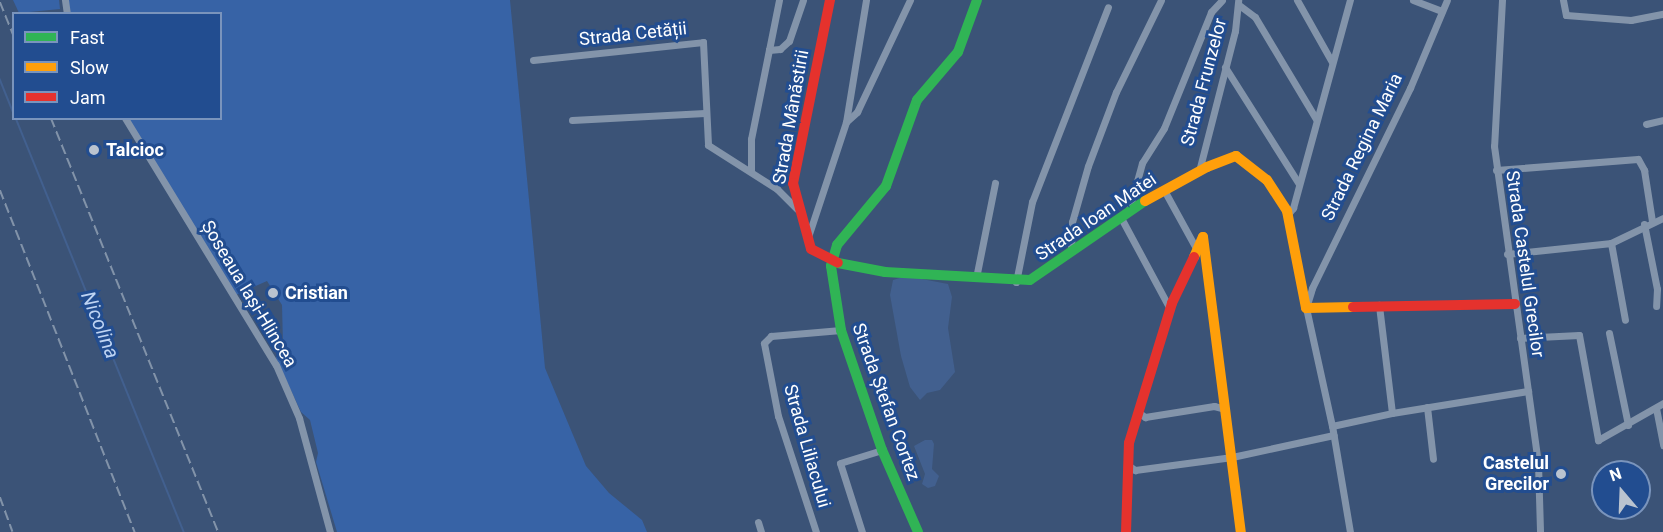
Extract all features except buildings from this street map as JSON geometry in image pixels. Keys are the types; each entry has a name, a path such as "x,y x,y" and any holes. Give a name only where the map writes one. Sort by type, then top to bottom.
{"street":[{"path":"750,170 751,139 779,0"},
{"path":"769,50 780,49 789,41 803,0"},
{"name":"Strada Mânăstirii","path":"830,0 793,183 797,209 813,252 832,262"},
{"path":"808,240 846,122 866,0"},
{"path":"846,122 857,112 910,0"},
{"path":"832,262 837,245 886,186 917,100 958,52 977,0"},
{"path":"1071,251 1072,222 1088,166 1116,92 1161,0"},
{"path":"1170,309 1124,213 1142,163 1164,128 1211,12 1222,0"},
{"path":"1297,0 1332,62"},
{"path":"1288,214 1299,184 1350,0"},
{"path":"1413,0 1442,11"},
{"name":"Strada Regina Maria","path":"1306,308 1312,288 1410,88 1447,0"},
{"name":"Strada Castelul Grecilor","path":"1502,0 1495,88 1496,170 1538,463 1540,532"},
{"path":"1563,0 1566,15 1631,20 1663,13"},
{"path":"1239,2 1255,17 1316,119"},
{"name":"Strada Frunzelor","path":"1199,171 1239,2"},
{"path":"1016,282 1032,202 1108,7"},
{"name":"Strada Cetății","path":"533,60 703,42 708,145 777,189 797,209"},
{"path":"1225,67 1299,184"},
{"path":"572,120 705,113"},
{"name":"Șoseaua Iași-Hlincea","path":"127,120 276,365 299,418 330,532"},
{"path":"1646,124 1663,120"},
{"name":"Strada Ioan Matei","path":"832,262 869,270 1016,282 1038,277 1124,213 1199,171 1231,157 1243,159 1267,180 1288,214 1306,308"},
{"path":"1496,170 1640,160 1657,289 1656,306"},
{"path":"777,189 793,183"},
{"path":"976,278 995,183"},
{"path":"1164,190 1197,250"},
{"path":"1508,254 1611,243 1648,222 1663,218"},
{"path":"1126,532 1129,443 1170,309 1203,237 1241,532"},
{"path":"1611,243 1625,320"},
{"name":"Strada Ștefan Cortez","path":"832,262 841,330 882,450 918,532"},
{"path":"1350,532 1334,435 1306,308 1515,304"},
{"path":"1379,305 1392,412"},
{"name":"Strada Liliacului","path":"816,532 778,416 764,343 771,336 841,330"},
{"path":"1609,333 1628,425"},
{"path":"1520,338 1579,335 1596,438 1604,439 1663,403"},
{"path":"1332,426 1392,412 1527,391"},
{"path":"1138,412 1144,417 1214,406 1225,409"},
{"path":"1427,407 1433,459"},
{"path":"1656,408 1663,445"},
{"path":"1128,465 1135,470 1232,457 1334,435"},
{"path":"862,532 840,463 882,450"},
{"path":"758,522 761,532"}],"shaded area":[{"path":"13,0 59,0 60,9 19,12"},
{"path":"67,0 510,0 545,368 586,466 609,493 642,520 647,532 337,532 316,462 318,453 310,420 301,412 276,358 283,345 282,305 267,281 236,295 129,120 222,120 222,12 68,12"},
{"path":"906,276 948,284 952,297 948,328 955,372 940,390 927,393 920,400 910,387 901,356 890,295 893,280"},
{"path":"925,440 932,440 934,444 932,469 939,476 935,486 928,488 922,484 925,474 914,446"}],"waterway":[{"name":"Nicolina","path":"0,79 12,108"},
{"name":"Nicolina","path":"17,120 184,532"}],"railway":[{"path":"0,2 12,31"},
{"path":"52,120 218,532"},
{"path":"0,190 135,532"},
{"path":"0,497 13,532"}],"traffic: fast":[{"path":"918,532 882,450 841,330 831,266 837,245 886,186 917,100 958,52 977,0"},
{"path":"838,263 885,272 1030,280 1145,201"}],"traffic: slow":[{"path":"1145,201 1207,167 1236,156 1267,180 1287,211 1306,308 1353,307"},
{"path":"1194,257 1203,237 1241,532"}],"traffic: jam":[{"path":"830,0 793,183 811,249 838,263"},
{"path":"1126,532 1129,443 1172,303 1194,257"},
{"path":"1353,307 1515,304"}],"place":[{"name":"Talcioc","path":"94,150"},
{"name":"Cristian","path":"273,293"},
{"name":"Castelul Grecilor","path":"1561,474"}]}
